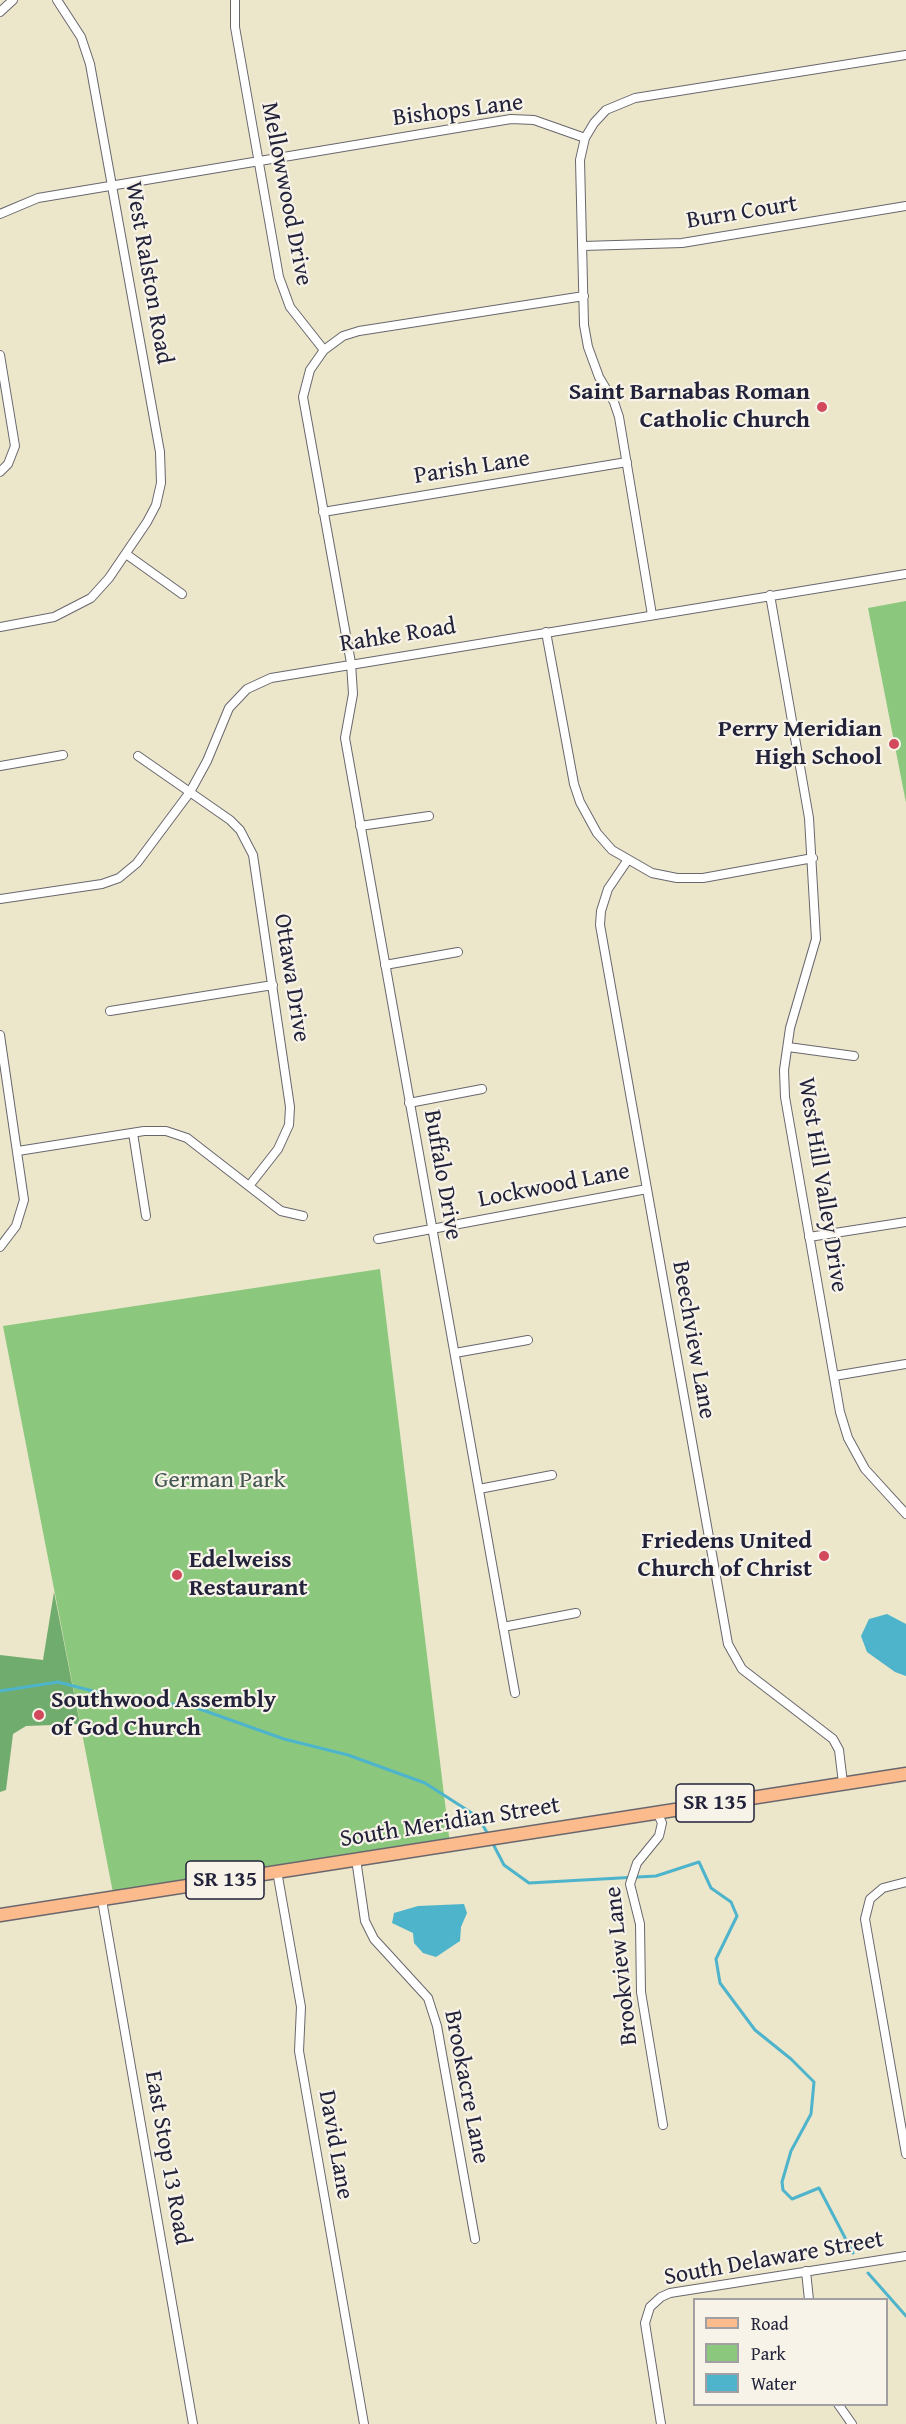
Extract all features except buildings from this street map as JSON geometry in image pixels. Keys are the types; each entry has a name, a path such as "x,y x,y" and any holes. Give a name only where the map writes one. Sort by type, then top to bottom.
{"main road":[{"name":"South Meridian Street","path":"0,1912 102,1900 524,1832 906,1774"}],"street":[{"path":"0,12 13,0"},
{"name":"West Ralston Road","path":"0,627 54,617 79,606 101,588 126,554 156,505 162,470 90,64 81,37 57,0"},
{"name":"Mellowwood Drive","path":"236,0 235,27 279,277 290,307 324,350"},
{"path":"652,615 617,410 599,377 588,347 584,296 580,160 585,138 594,123 606,110 635,98 906,55"},
{"name":"Bishops Lane","path":"0,214 38,198 512,119 534,120 585,138"},
{"name":"Burn Court","path":"583,246 682,243 906,206"},
{"path":"351,663 303,397 310,370 324,350 343,336 359,331 584,296"},
{"path":"0,355 15,446 8,464 0,472"},
{"name":"Parish Lane","path":"323,512 627,462"},
{"path":"126,554 182,594"},
{"name":"Rahke Road","path":"0,899 102,884 119,878 137,863 190,792 207,761 229,708 247,688 271,678 351,663 906,574"},
{"name":"West Hill Valley Drive","path":"770,596 809,818 816,939 790,1028 784,1070 785,1097 840,1412 848,1438 865,1469 906,1514"},
{"path":"546,632 574,784 580,802 597,833 627,861 652,873 677,878 703,878 813,858"},
{"name":"Buffalo Drive","path":"351,663 353,694 345,738 515,1693"},
{"path":"0,766 63,755"},
{"name":"Ottawa Drive","path":"138,756 230,820 248,842 253,855 290,1107 289,1125 278,1149 249,1186"},
{"path":"360,826 429,816"},
{"name":"Beechview Lane","path":"627,861 608,889 601,911 600,925 728,1644 742,1669 833,1739 839,1750 843,1783"},
{"path":"385,965 458,952"},
{"path":"110,1011 273,985"},
{"path":"0,1035 24,1200 16,1226 0,1246"},
{"path":"788,1047 854,1056"},
{"path":"410,1103 482,1089"},
{"path":"18,1150 133,1133 166,1131 187,1138 281,1210 303,1216"},
{"path":"133,1133 146,1216"},
{"name":"Lockwood Lane","path":"378,1239 647,1189"},
{"path":"809,1237 906,1222"},
{"path":"455,1353 528,1340"},
{"path":"834,1376 906,1364"},
{"path":"479,1489 552,1476"},
{"path":"503,1627 576,1613"},
{"name":"Brookview Lane","path":"657,1812 662,1823 659,1836 639,1859 631,1875 630,1884 640,1924 641,1992 663,2125"},
{"name":"Brookacre Lane","path":"356,1859 365,1921 374,1940 428,1998 437,2026 476,2239"},
{"name":"David Lane","path":"277,1871 301,2007 299,2051 364,2424"},
{"path":"906,1882 883,1888 870,1899 865,1919 906,2154"},
{"name":"East Stop 13 Road","path":"102,1900 194,2424"},
{"name":"South Delaware Street","path":"661,2424 645,2323 652,2305 670,2293 906,2256"},
{"path":"806,2271 809,2298"},
{"path":"839,2406 852,2424"}],"green space":[{"path":"906,601 906,803 868,608"},
{"name":"German Park","path":"380,1269 450,1844 114,1898 3,1326"},
{"path":"54,1592 80,1724 26,1726 13,1734 6,1790 0,1792 0,1655 43,1660"}],"water":[{"path":"887,1614 906,1624 906,1676 895,1672 867,1652 861,1636 869,1619"},
{"path":"464,1904 467,1913 461,1927 460,1941 436,1957 423,1953 414,1943 413,1933 392,1923 394,1913 418,1906"}],"waterway":[{"path":"0,1691 58,1682 116,1697 194,1707 284,1739 348,1755 425,1783 478,1817 489,1836"},
{"path":"492,1842 504,1865 529,1883 656,1876 699,1862 711,1888 731,1902 737,1916 716,1959 720,1983 755,2030 791,2059 814,2082 811,2114 791,2151 782,2182 783,2190 792,2199 819,2188 853,2253"},
{"path":"868,2273 906,2316"}],"place":[{"name":"Saint Barnabas Roman Catholic Church","path":"822,407"},
{"name":"Perry Meridian High School","path":"894,744"},
{"name":"Friedens United Church of Christ","path":"824,1556"},
{"name":"Edelweiss Restaurant","path":"177,1575"},
{"name":"Southwood Assembly of God Church","path":"39,1715"}]}
